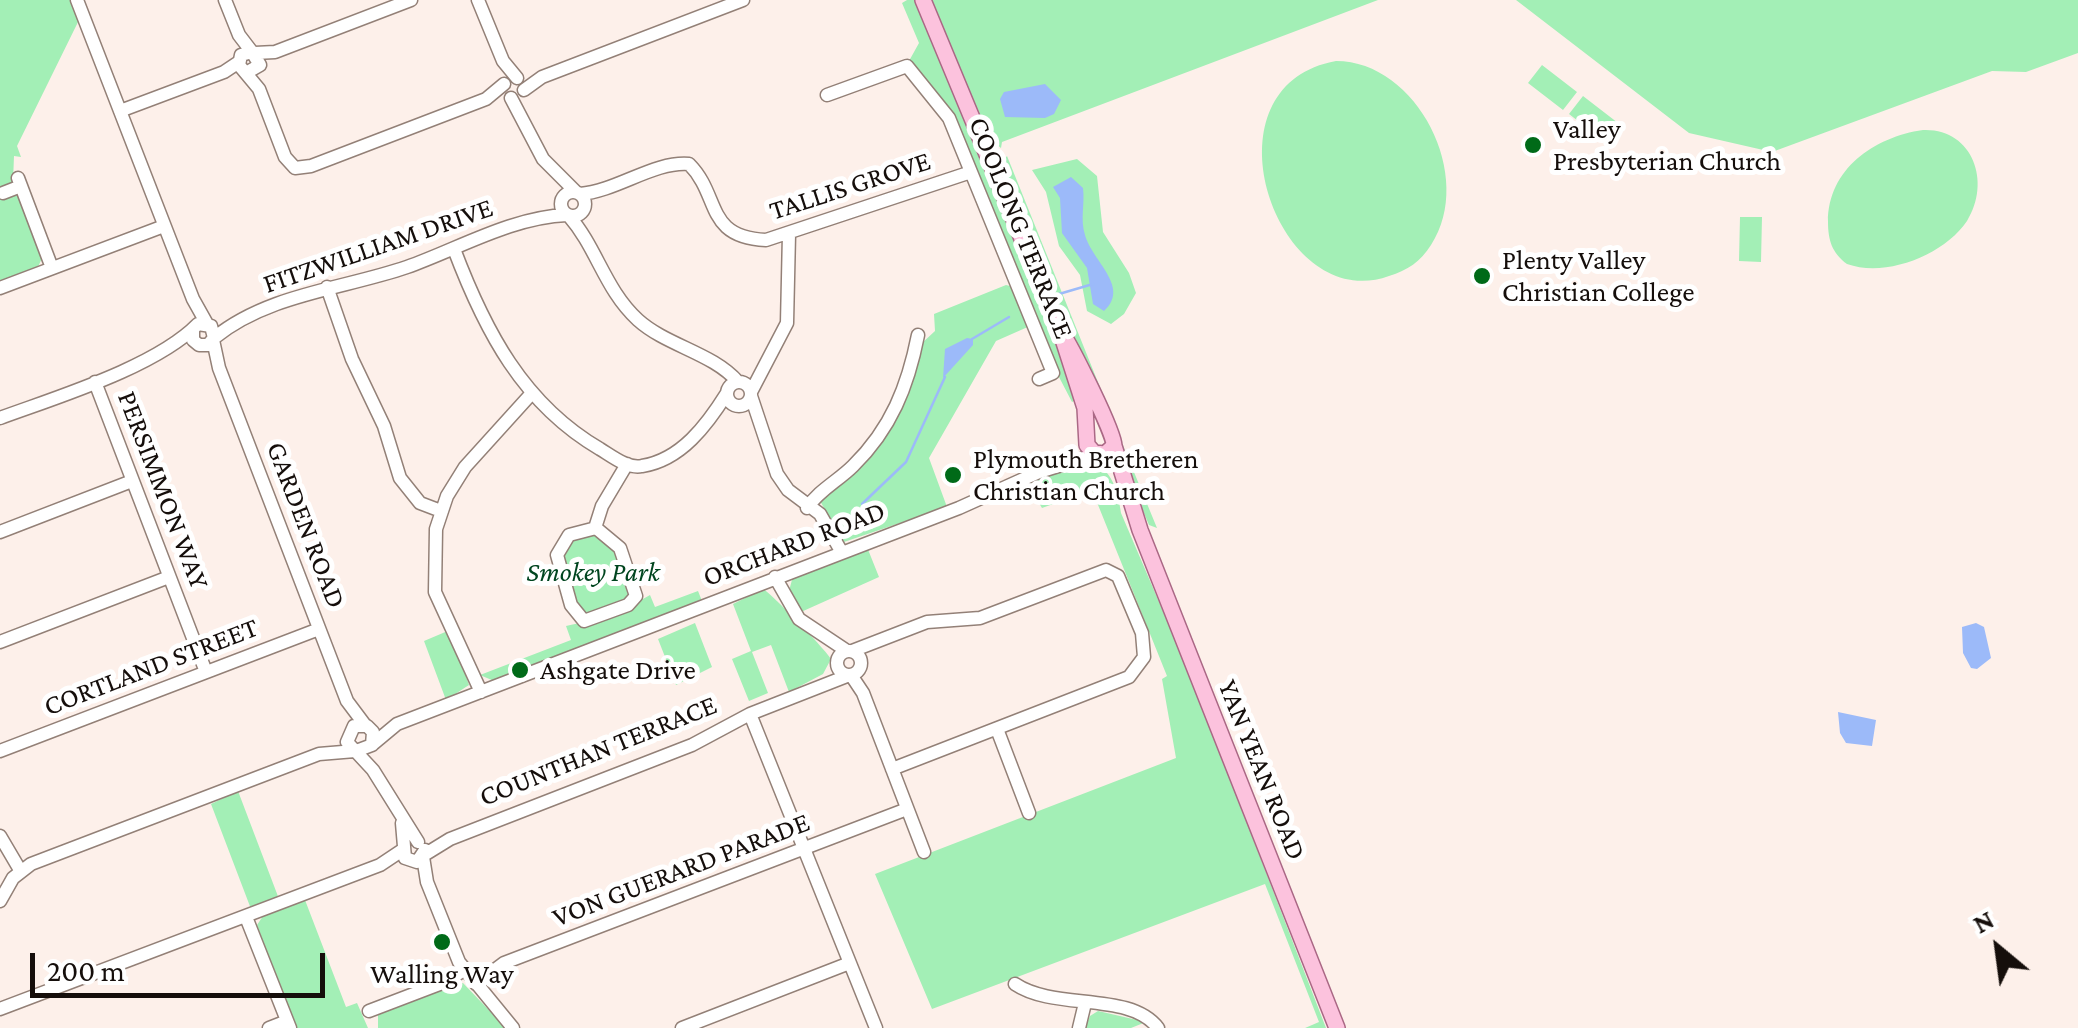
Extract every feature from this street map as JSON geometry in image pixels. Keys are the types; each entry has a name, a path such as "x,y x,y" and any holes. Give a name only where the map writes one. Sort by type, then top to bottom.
{"main road":[{"name":"YAN YEAN ROAD","path":"923,0 1060,330 1097,446 1140,530 1337,1028"},
{"name":"YAN YEAN ROAD","path":"1060,330 1084,369 1095,405 1109,429 1098,427 1097,446"}],"street":[{"path":"226,0 286,157 296,168 311,166 743,0"},
{"path":"120,111 411,0"},
{"path":"81,1 207,342"},
{"path":"480,1 538,150 581,200 586,237 601,273 625,306 661,338 708,362 733,386 751,394"},
{"name":"COOLONG TERRACE","path":"828,96 900,67 911,68 945,109 1053,373 1039,379"},
{"name":"TALLIS GROVE","path":"581,200 674,165 689,164 716,216 732,232 754,240 784,236 872,202 971,172"},
{"path":"554,173 568,215 586,237"},
{"path":"2,193 20,182 52,268"},
{"name":"FITZWILLIAM DRIVE","path":"539,217 561,199 581,200"},
{"path":"568,215 581,200"},
{"name":"FITZWILLIAM DRIVE","path":"207,342 234,323 327,287 396,270 539,217 568,215"},
{"path":"0,288 164,226"},
{"path":"710,418 738,406 751,394 786,323 789,266 784,236"},
{"path":"454,250 487,330 532,393 576,433 627,464 639,467 679,452 733,386 768,362"},
{"path":"327,287 352,359 384,426 400,478 420,503 441,512"},
{"name":"FITZWILLIAM DRIVE","path":"200,326 234,323"},
{"path":"200,326 193,340 207,342"},
{"path":"0,418 95,382 167,348 200,326"},
{"path":"806,504 858,461 887,424 906,386 920,333"},
{"path":"167,348 207,342"},
{"name":"GARDEN ROAD","path":"207,342 347,701 366,725"},
{"name":"PERSIMMON WAY","path":"95,382 206,672"},
{"path":"733,386 738,406 758,428"},
{"path":"481,692 435,592 433,548 441,512 466,467 532,393"},
{"path":"751,394 758,428 777,474 806,504 836,553"},
{"name":"ORCHARD ROAD","path":"373,744 397,724 959,508 1097,446"},
{"path":"595,528 602,506 627,464"},
{"path":"0,532 132,482"},
{"path":"595,528 616,542 636,596 628,605 584,621 571,605 557,556 569,535 595,528"},
{"name":"COUNTHAN TERRACE","path":"0,1008 692,745 819,684 883,639 927,622 980,618 1102,571 1116,574 1144,640 1138,669 1122,681 997,729"},
{"path":"0,642 169,577"},
{"path":"775,577 793,612 849,663 924,852"},
{"name":"CORTLAND STREET","path":"0,751 319,629"},
{"name":"GARDEN ROAD","path":"347,701 348,731"},
{"path":"750,714 847,964 876,1028"},
{"name":"ORCHARD ROAD","path":"366,725 397,724"},
{"path":"320,754 348,731 366,725 373,732 373,770"},
{"path":"892,769 997,729 1029,813"},
{"path":"348,731 347,742 373,770 402,820 464,970 513,1028"},
{"path":"0,901 20,870 320,754 355,751 373,744"},
{"name":"VON GUERARD PARADE","path":"476,984 504,963 907,809"},
{"path":"0,836 20,870"},
{"path":"246,917 288,1024 269,1028"},
{"path":"682,1028 847,964"},
{"path":"374,1027 367,1008 445,982 464,970"},
{"path":"1015,984 1037,995 1133,1010 1158,1028"},
{"path":"1079,1028 1085,1004"}],"green space":[{"path":"0,0 72,0 79,20 17,146 21,157 14,156 13,182 0,188"},
{"path":"916,0 1028,266 1078,399 1072,402 951,111 909,61 919,43 902,3"},
{"path":"930,0 1378,0 1002,142 1001,148 986,136"},
{"path":"1516,0 2078,0 2078,53 2026,72 1992,71 1772,152 1689,133"},
{"path":"1336,61 1365,66 1391,80 1414,101 1431,128 1442,157 1447,188 1443,218 1431,245 1413,265 1389,276 1349,280 1314,263 1286,233 1268,193 1262,151 1270,111 1294,79"},
{"path":"1542,65 1577,92 1563,110 1528,83"},
{"path":"1583,96 1618,123 1604,141 1569,114"},
{"path":"1923,130 1954,138 1973,160 1978,190 1967,221 1944,244 1913,260 1879,268 1847,264 1834,251 1829,235 1830,203 1836,186 1845,171 1871,148"},
{"path":"1007,156 1116,427 1075,346 1005,180 1002,162"},
{"path":"1077,159 1097,176 1103,232 1129,273 1136,293 1124,314 1111,324 1087,311 1080,275 1059,246 1046,192 1032,170"},
{"path":"0,194 19,196 42,258 38,267 0,283"},
{"path":"1740,217 1762,217 1761,262 1739,261"},
{"path":"1006,285 1014,287 1030,326 996,341 929,458 947,507 844,542 820,501 867,458 921,344 935,331 934,314"},
{"path":"1122,443 1157,528 1149,525 1121,459"},
{"path":"1089,461 1103,469 1116,489 1121,513 1186,665 1326,1028 1305,1028 1319,1022 1265,884 932,1009 875,874 1176,758 1162,679 1167,676 1092,490 1042,508 1027,483"},
{"name":"Smokey Park","path":"596,533 621,562 628,580 629,599 587,616 576,606 561,558 574,537"},
{"path":"867,547 879,577 801,612 789,591 793,576"},
{"path":"763,589 831,659 823,674 789,692 771,645 752,652 768,693 749,701 732,659 751,651 733,604"},
{"path":"698,591 702,601 494,681 480,675 571,640 566,626 609,615 650,595 655,607"},
{"path":"695,623 712,667 676,685 658,639"},
{"path":"450,630 469,685 446,700 424,641"},
{"path":"238,791 279,899 251,909 211,804"},
{"path":"305,900 346,1007 357,1003 368,1028 295,1028 257,925 263,916"},
{"path":"463,983 506,1028 378,1028 378,1013"},
{"path":"1098,1011 1146,1022 1131,1028 1085,1028 1090,1016"}],"water":[{"path":"1045,84 1061,100 1054,114 1045,118 1005,117 1000,99 1004,92"},
{"path":"1071,177 1083,188 1085,235 1112,283 1111,302 1104,311 1093,304 1087,268 1062,233 1060,198 1053,187"},
{"path":"973,339 973,345 943,378 945,349"},
{"path":"1976,623 1984,627 1991,658 1977,669 1971,668 1963,653 1962,627"},
{"path":"1838,712 1876,720 1872,746 1846,743 1840,733"}],"waterway":[{"path":"1059,294 1093,284"},
{"path":"972,339 1009,317"},
{"path":"862,504 906,462 945,377"}],"place":[{"name":"Valley Presbyterian Church","path":"1533,145"},
{"name":"Plenty Valley Christian College","path":"1482,276"},
{"name":"Plymouth Bretheren Christian Church","path":"953,475"},
{"name":"Ashgate Drive","path":"520,670"},
{"name":"Walling Way","path":"442,942"}]}
